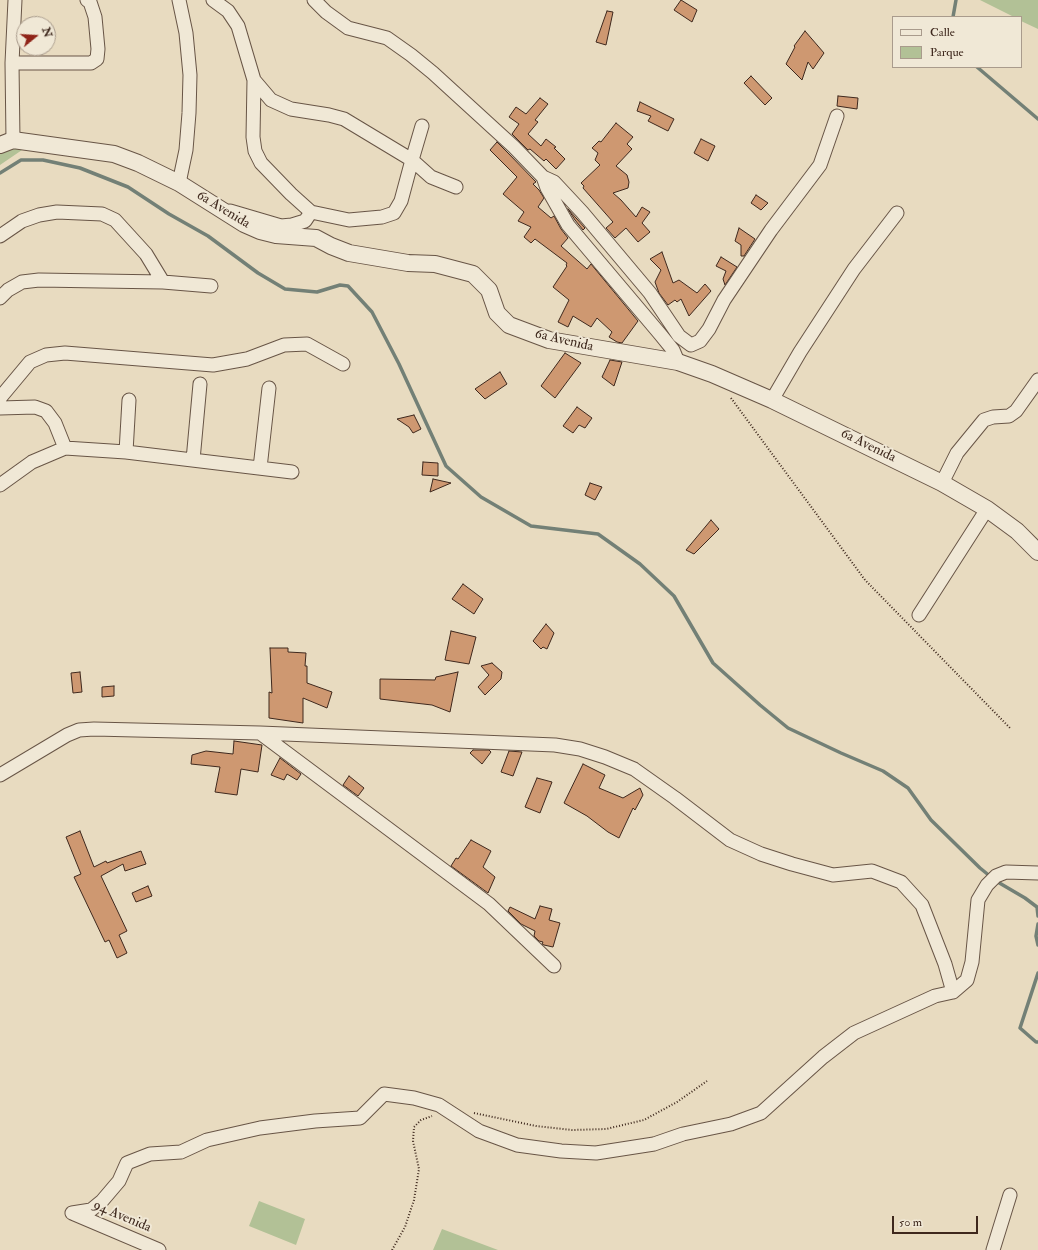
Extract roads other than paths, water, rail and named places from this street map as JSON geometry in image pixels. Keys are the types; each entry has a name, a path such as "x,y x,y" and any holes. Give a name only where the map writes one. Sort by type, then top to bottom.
{"street":[{"path":"6,142 15,0"},
{"path":"12,63 91,63 97,59 98,49 95,17 90,2 87,0"},
{"path":"179,0 186,33 190,75 186,150 179,183"},
{"path":"213,0 228,10 238,26 254,80 254,151 261,163 311,212 349,220 382,217 394,213 401,201 422,126"},
{"path":"314,0 326,12 348,28 387,38 411,55 433,73 514,147 543,177 554,182 582,212 650,293 679,336 692,345 700,341 724,300 771,230 820,165 837,116"},
{"path":"254,80 271,100 292,109 344,119 412,160 431,177 456,187"},
{"name":"6a Avenida","path":"6,142 114,154 138,163 179,183 244,224 265,232 276,235 316,238 330,246 349,253 408,263 435,264 473,274 489,290 497,313 509,325 549,340 676,356 712,374 772,400 942,483 987,509 1017,531 1038,552"},
{"path":"543,177 547,188 568,225 633,300 676,356"},
{"path":"220,209 281,226 292,225 305,221 311,212"},
{"path":"0,236 22,221 39,215 57,212 102,214 115,220 146,254 163,282"},
{"path":"772,400 800,352 854,269 897,213"},
{"path":"0,298 8,290 22,282 39,280 163,282 211,286"},
{"path":"676,356 679,336"},
{"path":"0,398 30,362 46,356 65,353 213,365 248,359 284,345 306,344 343,364"},
{"path":"942,483 957,453 984,420 993,417 1009,416 1016,411 1038,380"},
{"path":"193,460 200,384"},
{"path":"260,468 269,388"},
{"path":"126,452 130,400"},
{"path":"0,408 35,407 46,411 55,423 64,448"},
{"path":"0,485 32,462 64,448 126,452 292,472"},
{"path":"919,615 987,509"},
{"path":"0,774 67,735 79,730 94,729 260,732 554,745 580,750 605,757 634,769 730,840 761,854 833,875 872,871 900,882 922,905 945,964 953,992 967,980 972,962 978,900 987,885 996,876 1006,872 1038,873"},
{"path":"260,732 489,904 554,966"},
{"name":"94 Avenida","path":"159,1250 72,1213 91,1210 102,1201 119,1181 127,1163 150,1154 181,1152 207,1140 260,1128 315,1121 360,1118 384,1094 414,1098 439,1105 479,1131 517,1145 561,1151 596,1153 654,1144 683,1134 731,1124 761,1113 823,1057 854,1033 935,996 953,992"},
{"path":"992,1250 1010,1195"}],"waterway":[{"path":"953,16 956,0"},
{"path":"978,68 1038,119"},
{"path":"0,173 21,160 43,160 80,168 128,187 169,214 208,236 258,273 285,289 317,292 340,285 348,286 372,312 399,364 446,466 481,497 531,526 598,534 640,564 674,596 713,663 760,705 788,728 883,771 908,788 931,820 991,877"},
{"path":"996,881 1037,907 1038,916"},
{"path":"1038,924 1036,936 1038,945"},
{"path":"1038,973 1020,1028 1036,1042 1038,1042"}]}
